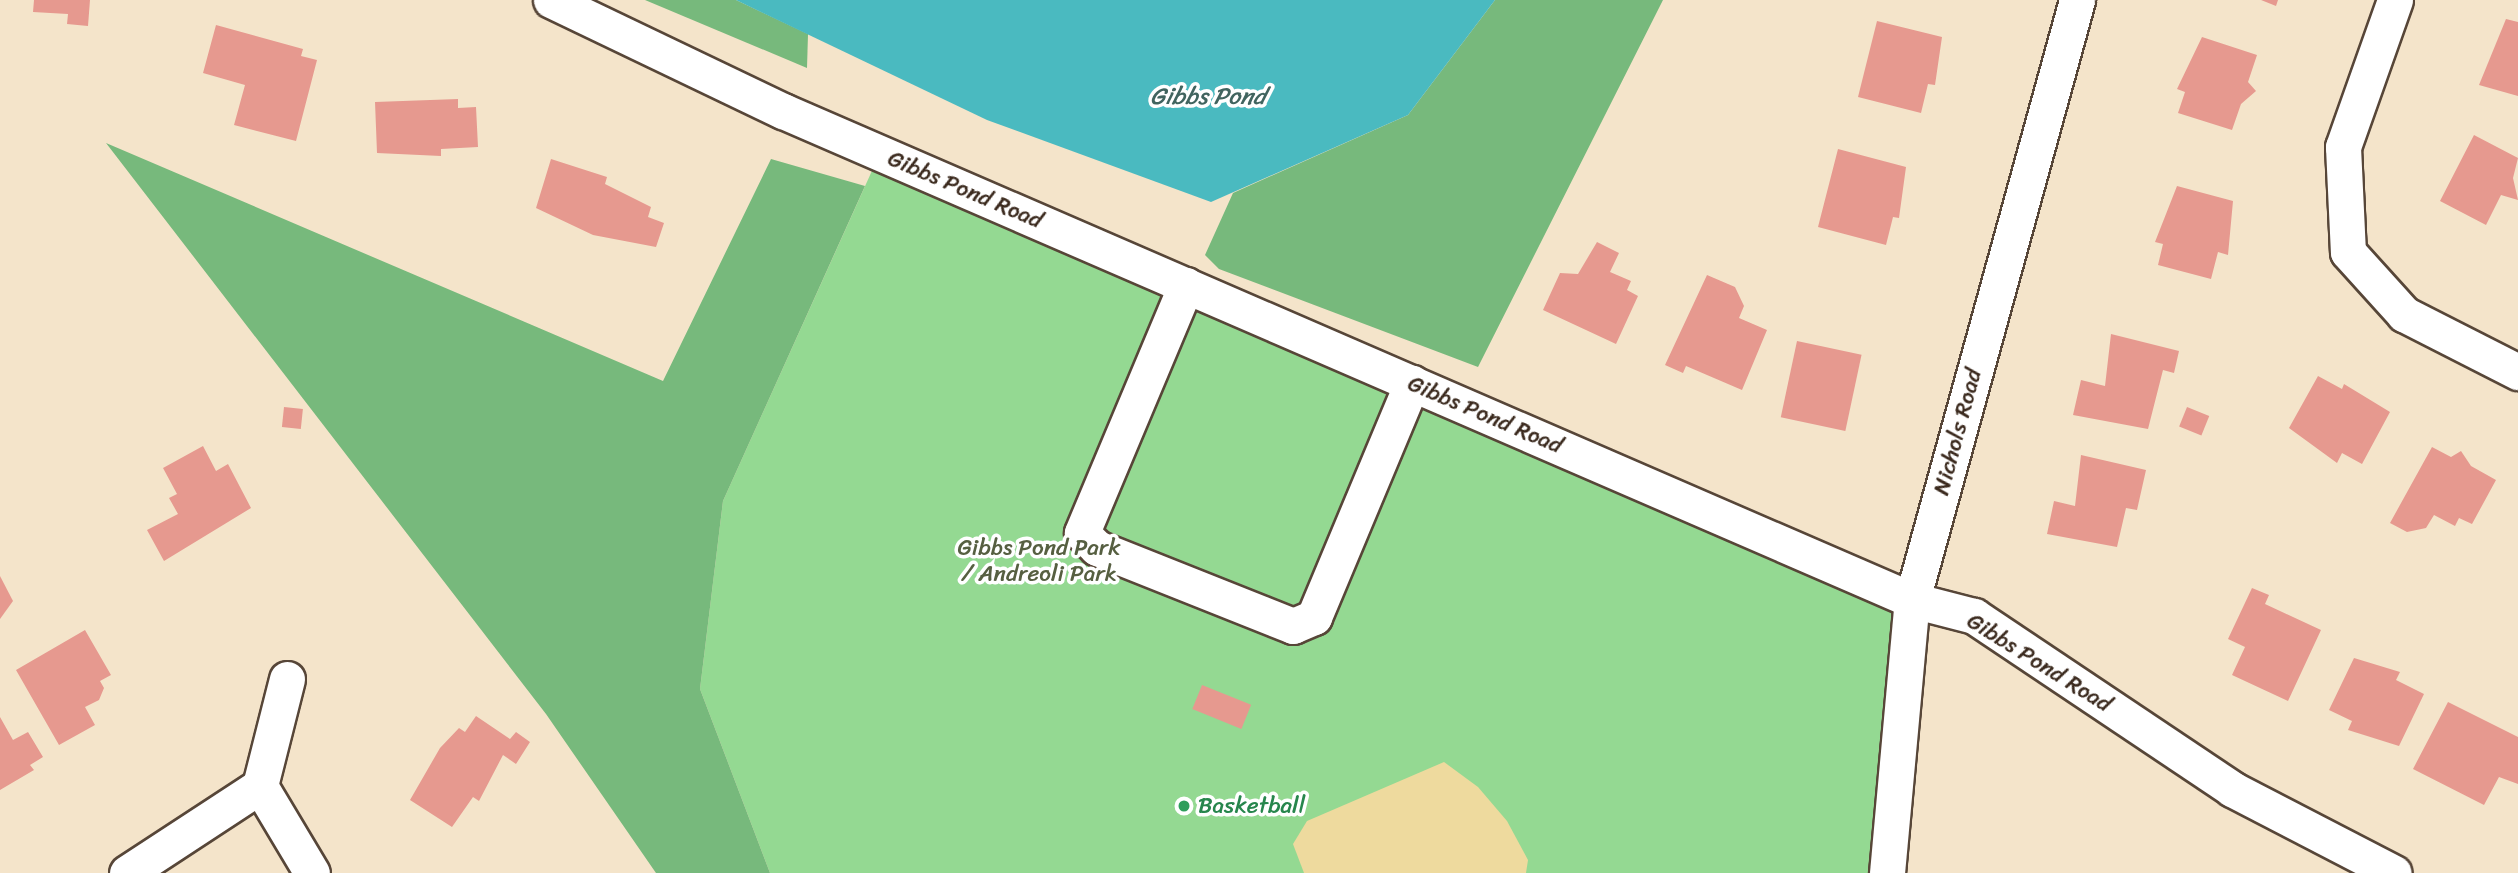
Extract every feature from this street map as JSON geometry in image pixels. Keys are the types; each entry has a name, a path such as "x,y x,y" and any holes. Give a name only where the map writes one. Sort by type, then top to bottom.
{"street":[{"name":"Gibbs Pond Road","path":"551,0 783,111 1912,600 1974,616 2232,789 2393,873"},
{"name":"Nichols Road","path":"1887,873 1912,600 2077,0"},
{"path":"2395,0 2343,147 2348,252 2404,314 2518,372"},
{"path":"1186,285 1082,533 1097,548 1293,626 1314,617 1412,383"},
{"path":"137,869 260,786 288,679"},
{"path":"260,786 312,873"}],"green space":[{"path":"645,0 736,0 808,34 807,68"},
{"path":"1495,0 1663,0 1478,367 1219,269 1205,255 1233,193 1408,115"},
{"path":"106,143 663,381 771,159 865,186 723,501 700,689 770,873 656,873 546,714"},
{"name":"Gibbs Pond Park / Andreoli Park","path":"880,153 1912,599 1887,873 770,873 700,689 723,501"}],"sand":[{"path":"1444,762 1478,787 1507,821 1528,860 1526,873 1304,873 1293,844 1307,821"}],"water":[{"name":"Gibbs Pond","path":"736,0 1495,0 1408,115 1211,202 987,120"}],"building":[{"path":"34,0 90,0 88,26 67,24 68,14 33,12"},
{"path":"2261,0 2278,0 2276,6"},
{"path":"2506,19 2518,22 2518,96 2479,85"},
{"path":"1877,21 1942,37 1935,85 1928,84 1921,113 1858,97"},
{"path":"216,25 303,49 301,56 317,60 296,141 234,125 245,85 203,73"},
{"path":"2202,37 2257,55 2248,82 2256,91 2241,104 2232,130 2178,113 2185,92 2177,89"},
{"path":"458,99 458,108 476,107 478,147 441,149 441,156 377,153 375,102"},
{"path":"2474,135 2518,158 2513,178 2518,200 2501,195 2486,225 2440,201"},
{"path":"1838,149 1906,167 1899,218 1893,217 1886,245 1818,227"},
{"path":"551,159 607,177 605,184 651,207 648,217 664,223 656,247 593,235 536,208"},
{"path":"2177,186 2233,201 2228,255 2218,252 2211,279 2158,265 2163,244 2155,242"},
{"path":"1597,242 1619,253 1610,272 1631,281 1627,290 1638,296 1616,344 1543,310 1560,273 1578,274"},
{"path":"1707,275 1735,287 1744,306 1739,318 1767,330 1742,390 1686,366 1683,373 1665,365"},
{"path":"2111,334 2179,351 2174,373 2163,370 2148,429 2073,415 2081,380 2105,386"},
{"path":"1797,341 1862,355 1845,431 1781,417"},
{"path":"2318,376 2342,389 2344,384 2390,412 2362,464 2342,453 2337,463 2289,428"},
{"path":"284,407 303,409 301,429 282,427"},
{"path":"2187,407 2209,416 2201,435 2179,426"},
{"path":"203,446 216,471 228,464 251,508 164,561 147,530 178,514 169,498 177,494 163,468"},
{"path":"2432,447 2451,457 2461,451 2471,466 2496,480 2472,524 2459,518 2455,526 2434,515 2426,528 2407,532 2390,523"},
{"path":"2081,455 2146,470 2137,510 2126,508 2117,547 2047,534 2054,501 2075,506"},
{"path":"0,576 13,601 0,619"},
{"path":"2252,588 2269,595 2265,604 2321,630 2288,701 2232,675 2245,647 2228,639"},
{"path":"85,630 111,675 100,681 104,688 99,700 85,707 95,725 59,745 16,670"},
{"path":"2354,658 2400,672 2396,680 2424,694 2399,746 2348,730 2352,721 2329,710"},
{"path":"1202,685 1251,705 1241,729 1192,709"},
{"path":"2448,702 2518,737 2518,784 2499,777 2484,805 2413,769"},
{"path":"476,716 510,739 516,732 530,742 516,764 503,755 479,801 473,797 452,827 410,800 440,748 459,728 465,732"},
{"path":"0,717 13,740 28,732 43,757 30,765 34,770 0,790"}],"place":[{"name":"Basketball","path":"1184,806"}]}
